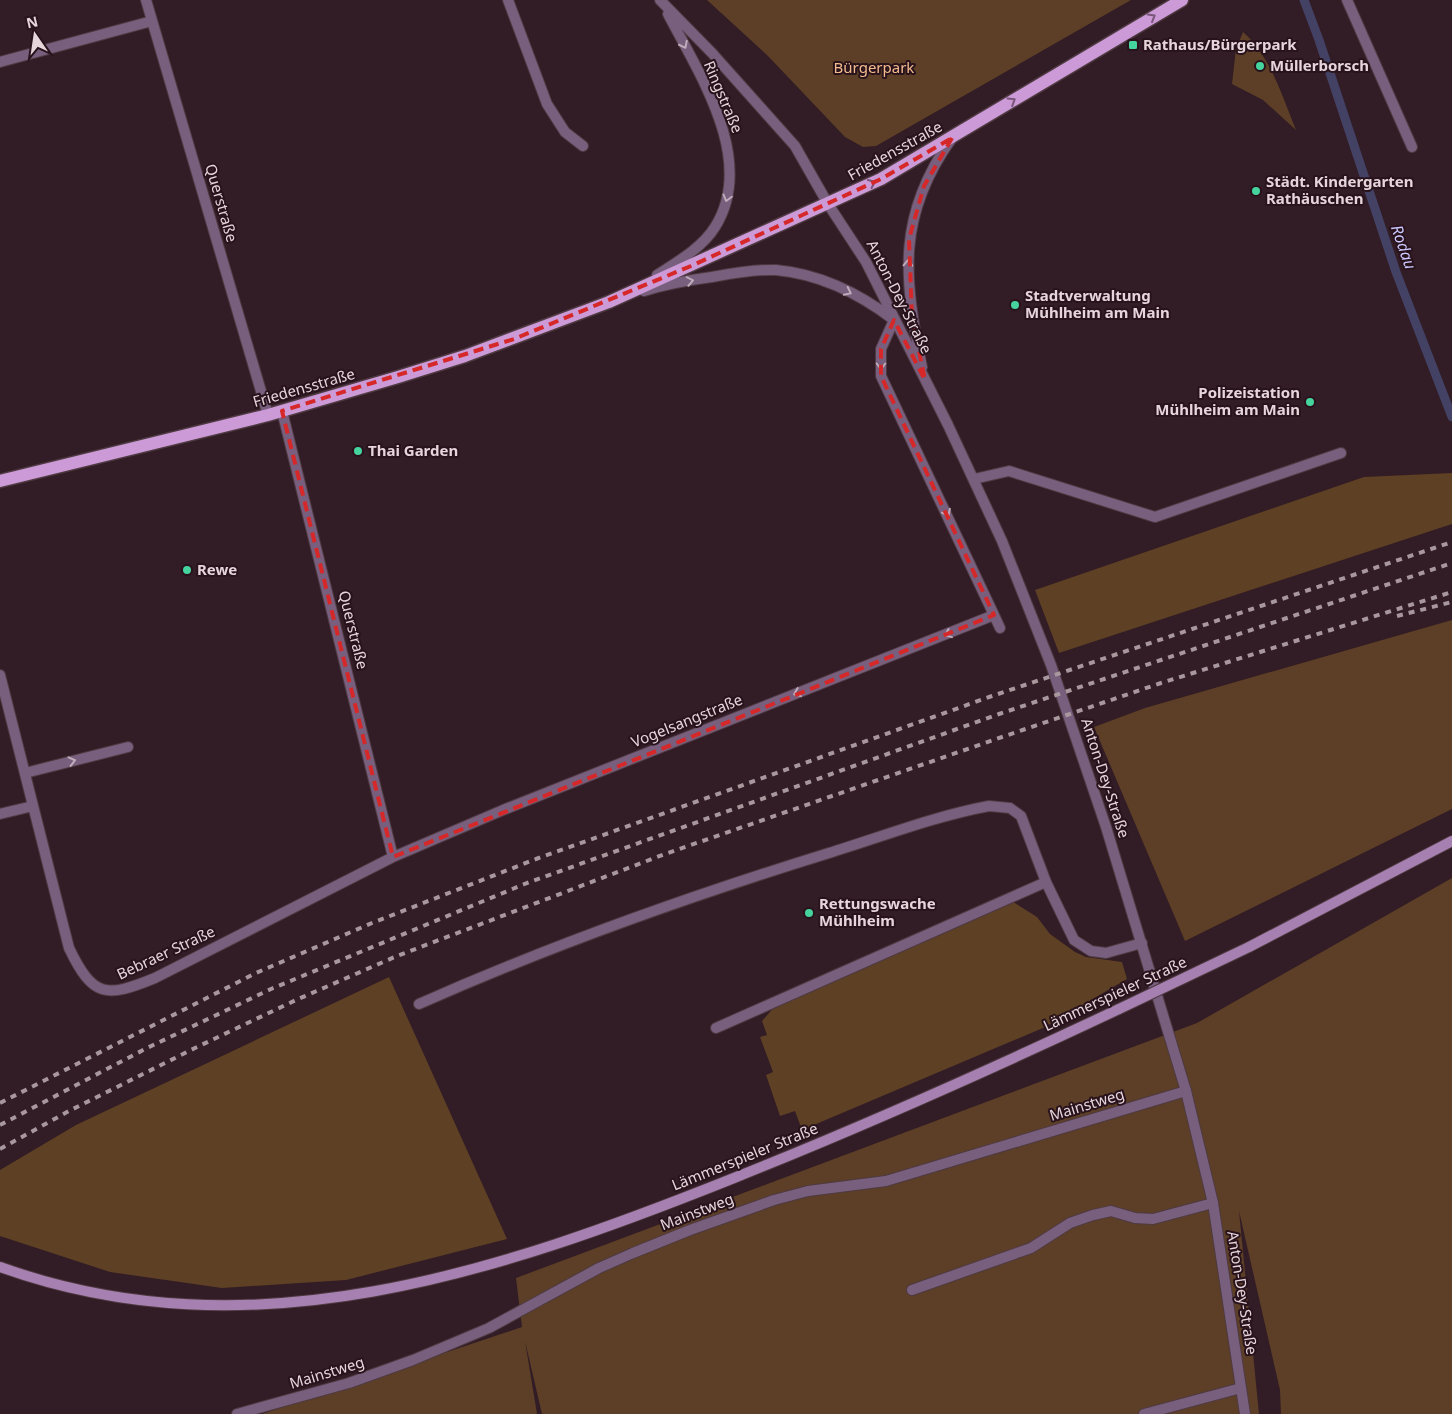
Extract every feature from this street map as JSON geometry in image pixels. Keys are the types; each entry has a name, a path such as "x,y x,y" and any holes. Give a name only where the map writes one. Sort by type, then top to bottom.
{"main road":[{"name":"Friedensstraße","path":"0,481 282,411 465,356 609,302 881,180 1182,0"},
{"name":"Lämmerspieler Straße","path":"0,1267 62,1287 102,1295 151,1302 199,1305 299,1303 348,1297 409,1286 498,1262 563,1242 840,1136 1119,1009 1249,946 1452,841"}],"street":[{"name":"Querstraße","path":"146,0 268,415"},
{"path":"508,0 547,104 565,132 583,146"},
{"path":"1347,0 1412,147"},
{"name":"Ringstraße","path":"661,1 795,146 828,204"},
{"name":"Ringstraße","path":"609,302 646,282 696,248 715,227 726,203 729,188 730,163 719,119 661,1"},
{"path":"0,62 152,21"},
{"name":"Anton-Dey-Straße","path":"925,380 912,317 908,272 909,239 913,218 924,186 936,162 952,138"},
{"name":"Anton-Dey-Straße","path":"828,204 866,262 974,479 1002,541 1051,666 1142,943 1186,1091 1213,1203 1245,1414"},
{"name":"Friedensstraße","path":"609,302 653,288 701,278 747,271 775,270 812,277 834,285 872,304 894,320"},
{"path":"894,320 882,349 881,376 1000,628"},
{"name":"Querstraße","path":"282,411 393,857"},
{"path":"974,479 1009,471 1155,517 1341,453"},
{"name":"Vogelsangstraße","path":"393,857 520,803 994,616"},
{"name":"Bebraer Straße","path":"0,675 69,948 82,973 90,982 104,990 117,992 155,978 393,857"},
{"path":"25,773 128,747"},
{"path":"0,814 33,806"},
{"path":"419,1004 478,978 658,910 804,861 977,808 1003,806 1010,808 1021,816 1046,882 1069,933 1082,947 1091,951 1106,953 1142,943"},
{"path":"716,1028 1046,882"},
{"name":"Mainstweg","path":"237,1414 349,1383 413,1360 489,1328 599,1268 690,1230 774,1200 808,1192 886,1180 1186,1091"},
{"path":"912,1290 1031,1248 1070,1223 1093,1215 1111,1212 1135,1218 1153,1219 1213,1203"},
{"path":"1144,1414 1241,1388"}],"highlighted area":[{"path":"952,138 924,186 909,239 912,317 925,380 894,320 881,349 881,376 994,615 393,857 282,411 514,339 691,266 881,179"}],"green space":[{"name":"Bürgerpark","path":"707,0 1131,0 876,146 863,147 845,137 767,55"},
{"path":"1243,32 1253,42 1268,65 1296,130 1263,100 1232,84 1236,49"},
{"path":"1452,620 1452,809 1185,941 1094,727 1145,708"},
{"path":"1452,878 1452,1414 1281,1414 1280,1390 1239,1211 1259,1414 542,1414 525,1341 537,1414 262,1414 522,1327 516,1278 1197,1023"}],"shaded area":[{"path":"1452,473 1452,524 1059,653 1035,590 1364,477"},
{"path":"1010,900 1037,917 1050,934 1075,952 1086,957 1122,962 1127,979 1043,1028 802,1130 795,1111 780,1116 766,1075 773,1072 760,1037 767,1035 762,1021 776,1005"},
{"path":"389,977 507,1239 346,1280 222,1288 110,1272 0,1236 0,1170 76,1125"}],"waterway":[{"name":"Rodau","path":"1304,0 1396,272 1452,417"}],"railway":[{"path":"0,1103 256,973 372,923 536,859 992,696 1452,542"},
{"path":"0,1125 147,1048 271,989 527,883 999,714 1452,563"},
{"path":"0,1149 69,1111 195,1048 296,1000 397,956 665,854 1002,737 1161,683 1452,592"},
{"path":"1397,616 1452,602"}],"place":[{"name":"Rathaus/Bürgerpark","path":"1133,45"},
{"name":"Müllerborsch","path":"1260,66"},
{"name":"Städt. Kindergarten Rathäuschen","path":"1256,191"},
{"name":"Stadtverwaltung Mühlheim am Main","path":"1015,305"},
{"name":"Polizeistation Mühlheim am Main","path":"1310,402"},
{"name":"Thai Garden","path":"358,451"},
{"name":"Rewe","path":"187,570"},
{"name":"Rettungswache Mühlheim","path":"809,913"}]}
